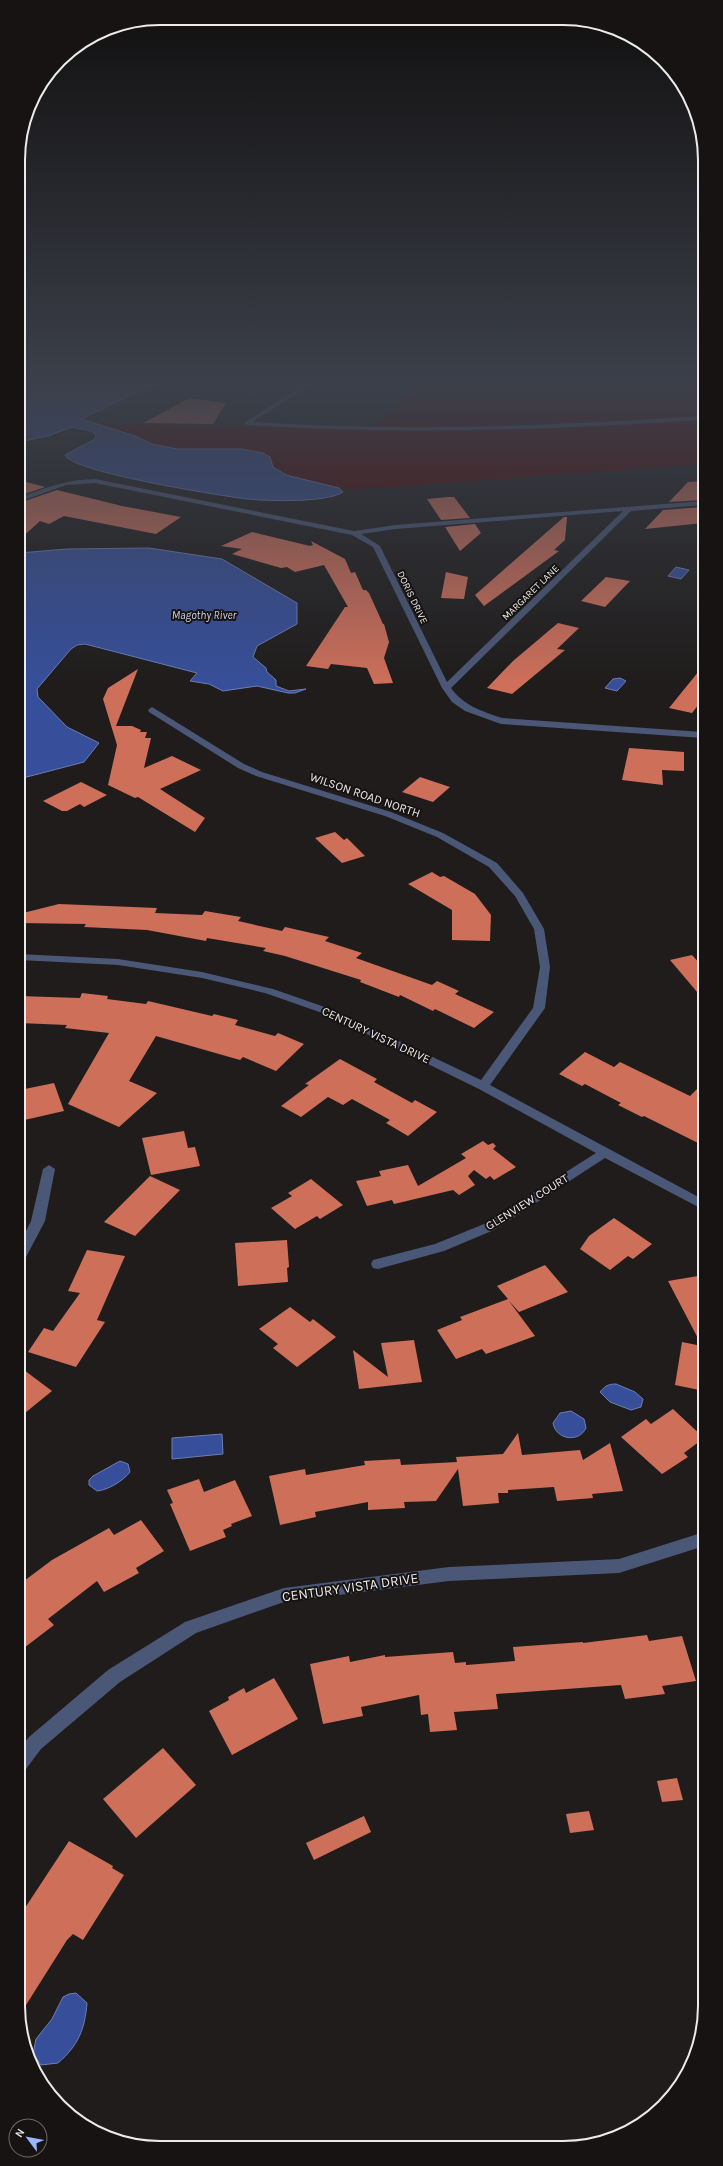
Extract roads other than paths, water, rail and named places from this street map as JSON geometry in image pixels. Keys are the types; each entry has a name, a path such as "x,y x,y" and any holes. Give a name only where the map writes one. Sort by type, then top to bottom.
{"street":[{"name":"DORIS DRIVE","path":"25,498 61,484 71,482"},
{"name":"DORIS DRIVE","path":"100,482 354,533 376,546 446,688 455,700 468,709 501,721 698,735"},
{"path":"354,533 396,527 698,503"},
{"name":"MARGARET LANE","path":"446,688 628,510"},
{"name":"WILSON ROAD NORTH","path":"152,710 253,771 388,814 440,835 493,865 519,896 540,929 545,967 540,1008 483,1086"},
{"name":"CENTURY VISTA DRIVE","path":"25,957 118,962 202,975 269,991 332,1013 483,1086 698,1203"},
{"name":"GLENVIEW COURT","path":"378,1264 439,1248 489,1228 604,1153"},
{"path":"25,1246 38,1221 49,1169"},
{"name":"CENTURY VISTA DRIVE","path":"25,1756 35,1743 114,1676 191,1627 284,1595 449,1574 619,1566 698,1541"}],"water":[{"path":"149,482 315,482 339,488 343,492 335,496 311,500 282,501 247,499"},
{"name":"Magothy River","path":"149,548 222,559 297,603 297,624 257,646 253,657 266,668 267,672 276,680 276,686 289,691 306,689 295,693 288,693 257,686 223,691 209,684 190,681 197,673 85,644 77,645 71,649 37,689 38,697 67,727 99,743 84,762 25,777 25,552 67,549"},
{"path":"676,567 689,570 681,579 668,576"},
{"path":"620,678 626,681 617,691 605,688 613,679"},
{"path":"611,1384 616,1384 635,1392 643,1399 641,1407 631,1410 610,1402 600,1392 603,1388"},
{"path":"571,1411 584,1419 586,1428 583,1433 578,1436 568,1438 558,1433 553,1423 560,1413"},
{"path":"222,1434 223,1454 172,1459 172,1438"},
{"path":"120,1461 128,1464 130,1472 123,1479 110,1487 97,1491 89,1485 89,1480 93,1476"},
{"path":"76,1993 87,2003 82,2029 71,2050 65,2057 58,2063 41,2065 33,2053 36,2039 52,2019 63,1997"}]}
